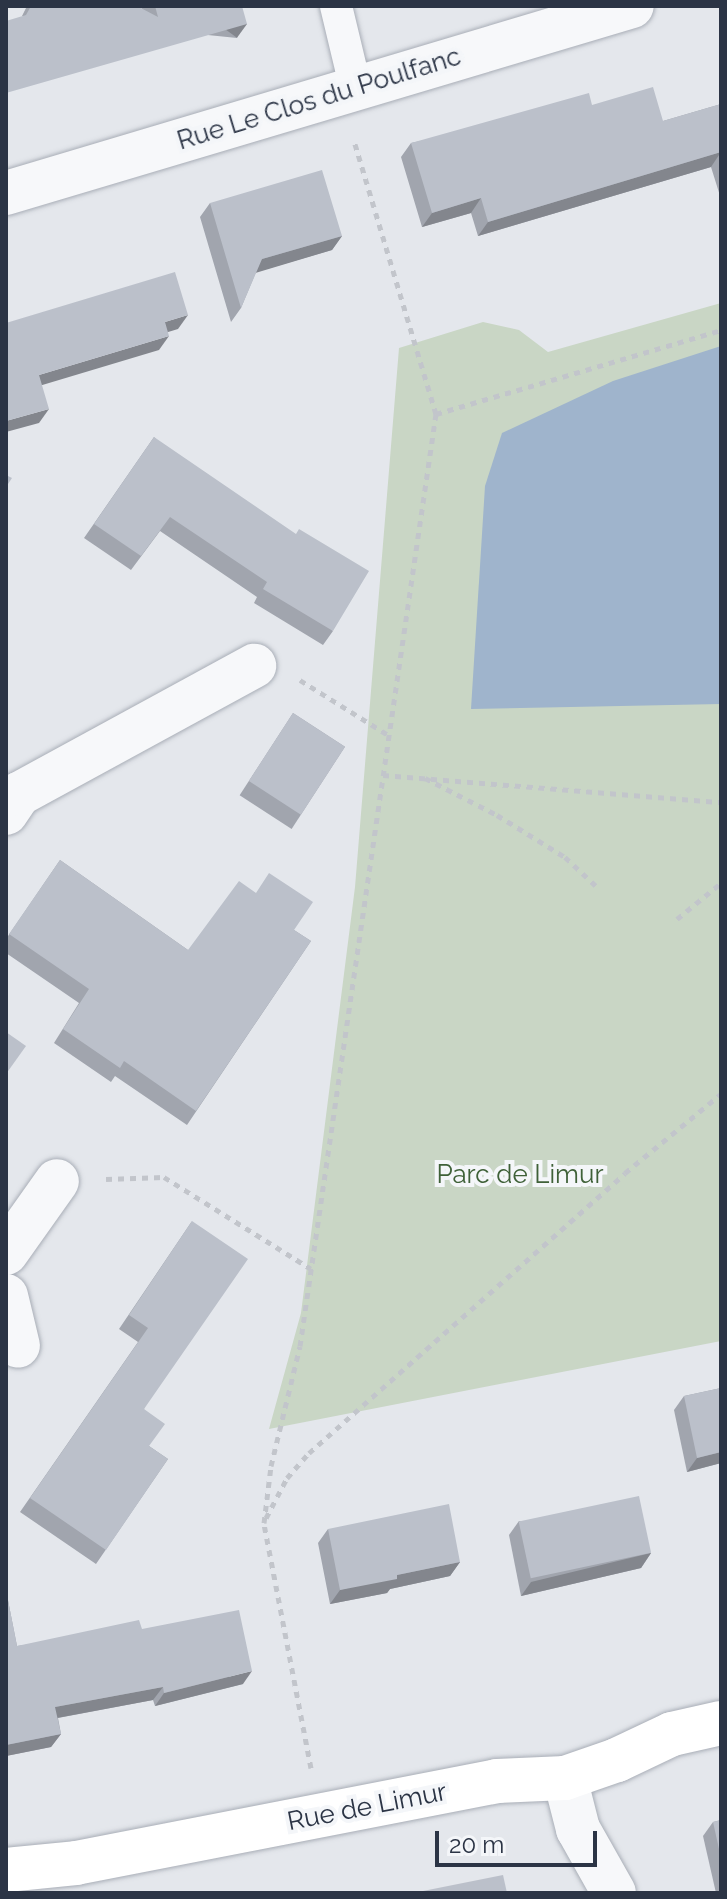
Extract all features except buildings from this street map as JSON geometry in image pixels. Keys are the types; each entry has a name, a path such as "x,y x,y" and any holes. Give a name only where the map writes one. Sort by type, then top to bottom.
{"street":[{"name":"Rue Le Clos du Poulfanc","path":"6,193 632,6"},
{"path":"12,804 254,666"},
{"path":"6,1253 57,1181"},
{"path":"6,1296 18,1346"},
{"name":"Rue de Limur","path":"6,1870 76,1863 497,1781 565,1778 617,1760 672,1734 721,1723"},
{"path":"565,1778 578,1829 614,1893"}],"lane":[{"path":"336,6 348,91"}],"path":[{"path":"320,1816 264,1523 271,1466 300,1346 436,414 348,91"},
{"path":"436,414 721,330"},
{"path":"254,666 279,667 390,736"},
{"path":"383,775 721,802"},
{"path":"420,776 508,822 565,857 596,886"},
{"path":"677,919 721,883"},
{"path":"264,1523 287,1478 309,1453 625,1173 721,1094"},
{"path":"57,1181 164,1177 311,1269"}],"green space":[{"name":"Parc de Limur","path":"721,303 721,1341 269,1429 301,1313 355,887 399,348 483,322 519,330 548,352"}],"water":[{"path":"721,346 721,704 471,709 485,486 502,433 613,381"}]}
